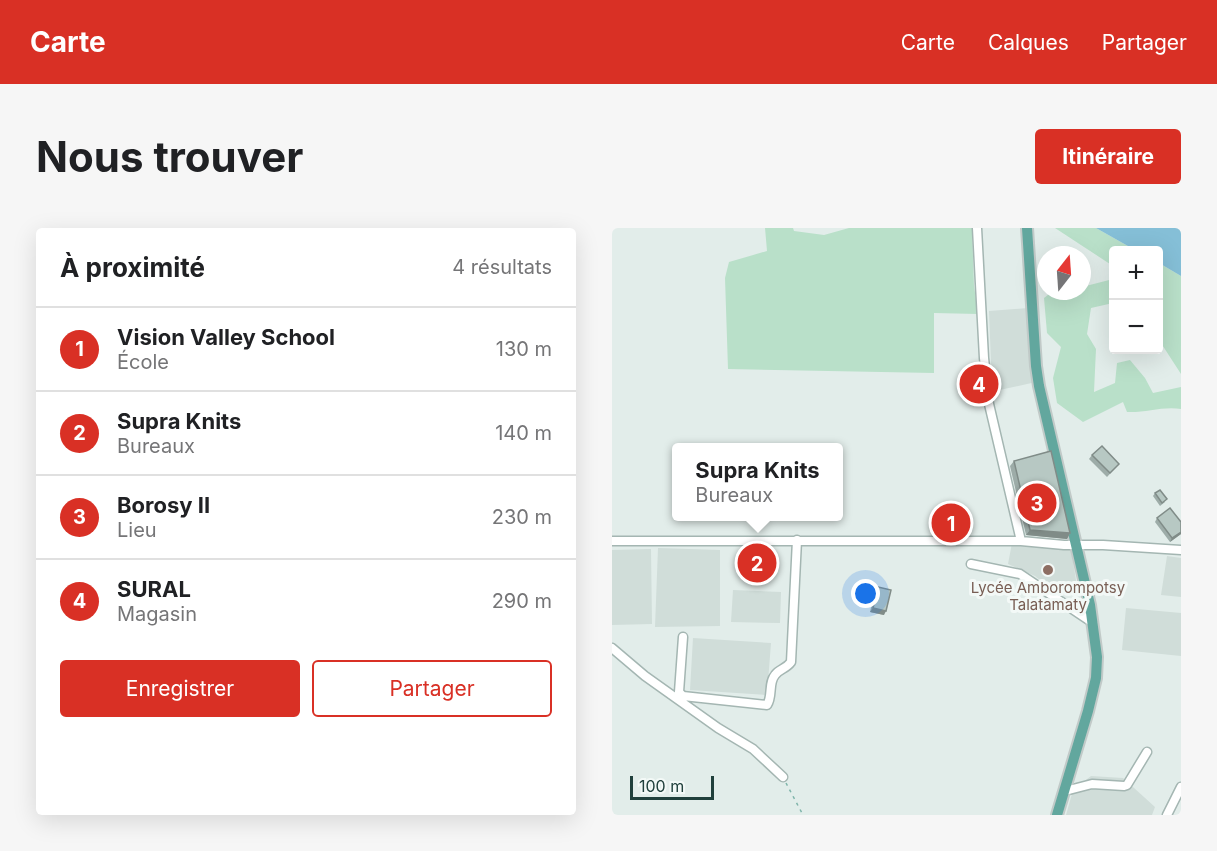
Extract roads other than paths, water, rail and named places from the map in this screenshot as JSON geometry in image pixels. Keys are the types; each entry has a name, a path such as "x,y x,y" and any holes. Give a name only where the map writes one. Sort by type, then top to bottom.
{"main road":[{"path":"1028,228 1036,366 1093,623 1097,657 1096,678 1057,815"}],"street":[{"path":"977,228 984,358 989,404 1021,541"},
{"path":"683,637 680,692 683,696 767,705 771,697 772,678 791,663 796,540"},
{"path":"612,541 1021,541 1181,549"},
{"path":"971,564 1020,574 1093,623"},
{"path":"612,648 654,683 718,728 753,748 783,777"},
{"path":"1065,791 1092,784 1127,785 1147,752"},
{"path":"1167,815 1181,787"}],"water":[{"path":"1096,228 1181,228 1181,276 1163,265 1163,246 1128,246"}],"place":[{"name":"SURAL","path":"979,384"},
{"name":"Borosy II","path":"1037,503"},
{"name":"Vision Valley School","path":"951,523"},
{"name":"Supra Knits","path":"757,563"},
{"name":"Lycée Amborompotsy Talatamaty","path":"1048,570"}]}
